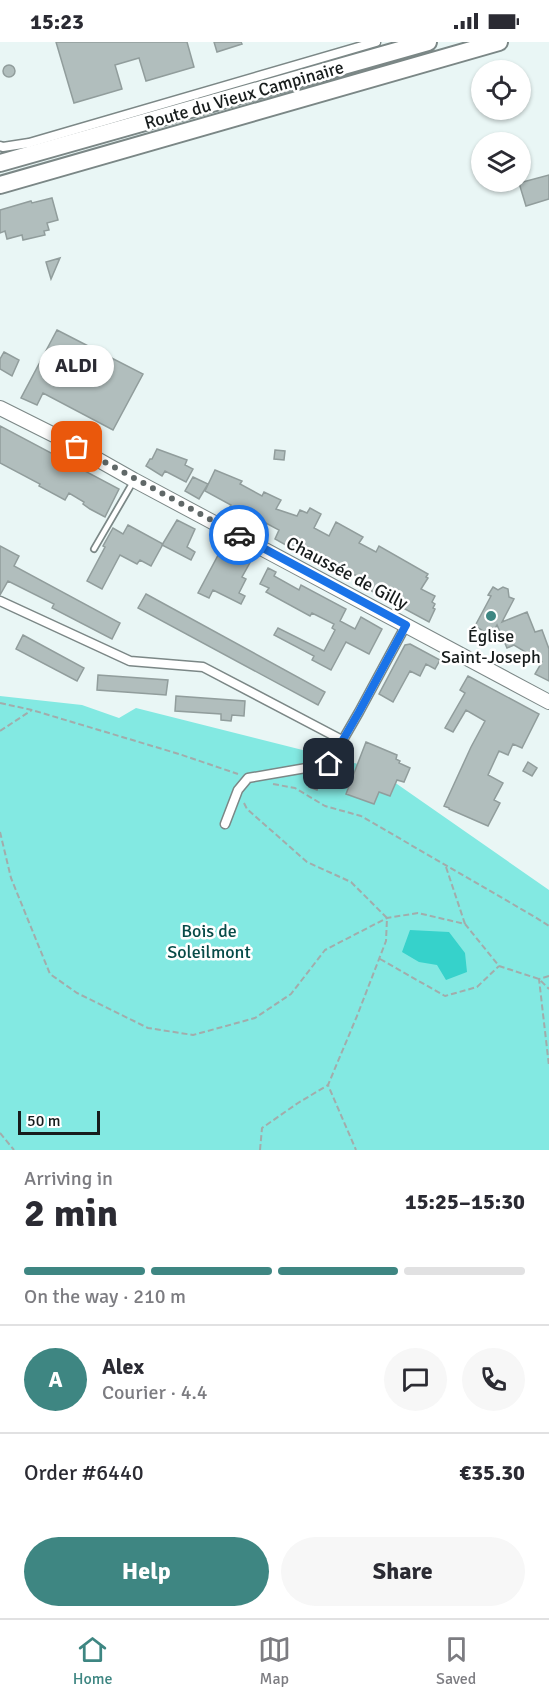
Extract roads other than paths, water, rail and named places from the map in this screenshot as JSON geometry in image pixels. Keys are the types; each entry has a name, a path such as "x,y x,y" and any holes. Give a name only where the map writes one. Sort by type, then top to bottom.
{"highway":[{"name":"Route du Vieux Campinaire","path":"0,163 428,42"},
{"name":"Route du Vieux Campinaire","path":"0,185 499,42"}],"main road":[{"name":"Chaussée de Gilly","path":"0,408 58,437 549,702"}],"street":[{"path":"0,146 29,143 376,42"},
{"path":"0,601 130,661 203,667 342,740"},
{"path":"225,824 238,790 248,778 329,764 406,625"}],"lane":[{"path":"94,549 134,480"}],"place":[{"name":"ALDI","path":"77,447"},
{"name":"Église Saint-Joseph","path":"491,616"}],"park label":[{"name":"Bois de Soleilmont","path":"209,941"}]}
